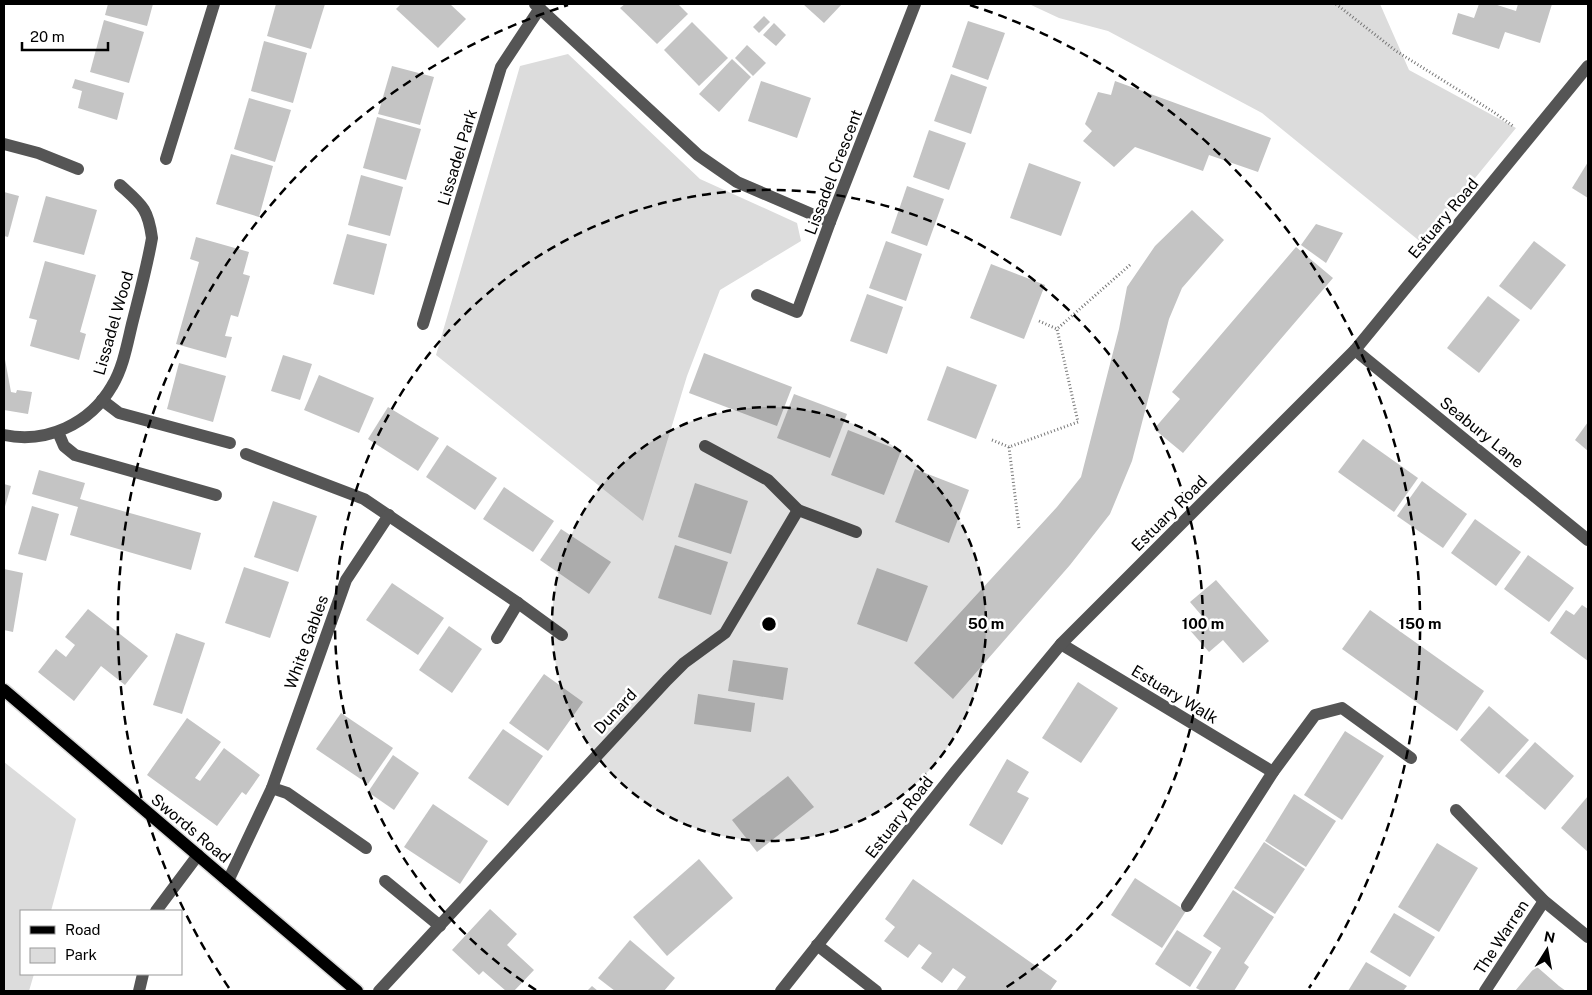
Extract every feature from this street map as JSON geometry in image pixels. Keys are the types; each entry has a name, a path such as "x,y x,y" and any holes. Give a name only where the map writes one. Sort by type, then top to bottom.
{"main road":[{"name":"Swords Road","path":"4,690 357,991"}],"street":[{"path":"166,159 214,4"},
{"name":"Lissadel Crescent","path":"757,295 797,312 915,4"},
{"path":"537,6 698,155 737,182 830,222"},
{"name":"Lissadel Park","path":"423,324 501,67 537,6"},
{"name":"Estuary Road","path":"781,991 955,772 1061,644 1355,350 1587,70"},
{"path":"4,144 78,169"},
{"name":"Lissadel Wood","path":"4,435 39,437 58,432 76,423 92,411 112,387 121,366 152,238 150,219 141,203 120,185"},
{"name":"Seabury Lane","path":"1355,350 1588,540"},
{"path":"102,400 119,413 230,443"},
{"path":"58,432 64,446 75,455 216,495"},
{"path":"705,446 768,480 798,510 856,532"},
{"path":"246,454 364,499 562,635"},
{"name":"Dunard","path":"380,991 673,674 684,663 725,633 798,510"},
{"name":"White Gables","path":"228,881 272,788 346,580 389,515"},
{"path":"497,638 518,603"},
{"name":"Estuary Walk","path":"1061,644 1273,772"},
{"path":"1187,906 1273,772 1315,715 1342,708 1411,758"},
{"path":"272,788 287,793 366,848"},
{"path":"1456,810 1544,901 1588,937"},
{"path":"157,910 198,855"},
{"path":"385,881 440,926"},
{"name":"The Warren","path":"1486,991 1544,901"},
{"path":"817,946 876,991"},
{"path":"139,991 143,975"}],"path":[{"path":"1336,4 1396,51 1492,111 1530,138"},
{"path":"1057,330 1131,264"},
{"path":"1039,322 1057,330"},
{"path":"992,440 1009,447 1078,422 1057,330"},
{"path":"1009,447 1019,528"}],"green space":[{"path":"1029,4 1380,4 1409,70 1516,128 1422,243 1262,113 1108,31 1059,18"},
{"path":"568,54 700,179 797,223 801,241 720,290 687,376 643,521 436,355 520,66"},
{"path":"4,762 76,819 51,910 20,910 20,975 34,975 29,991 4,991"}],"building":[{"path":"108,4 153,4 147,26 105,15"},
{"path":"276,4 325,4 311,49 267,36"},
{"path":"401,4 450,4 466,19 438,48 396,9"},
{"path":"625,4 678,4 688,14 657,44 620,8"},
{"path":"803,4 842,4 824,23"},
{"path":"1479,4 1494,4 1516,11 1518,4 1552,4 1540,43 1505,32 1499,49 1452,34 1458,13 1474,18"},
{"path":"764,16 770,22 759,33 753,27"},
{"path":"104,20 144,32 129,83 90,72"},
{"path":"968,21 1005,33 988,80 952,67"},
{"path":"692,22 728,58 699,86 664,50"},
{"path":"774,23 786,35 776,46 763,35"},
{"path":"264,41 307,53 293,103 251,91"},
{"path":"747,45 766,63 753,76 735,58"},
{"path":"732,59 751,77 719,112 699,94"},
{"path":"392,66 434,77 420,125 378,114"},
{"path":"951,74 987,87 971,134 934,121"},
{"path":"75,79 124,93 117,120 78,108 82,91 72,88"},
{"path":"761,81 811,98 797,138 748,121"},
{"path":"1115,81 1271,138 1258,172 1209,155 1203,171 1135,147 1114,167 1083,141 1092,131 1085,124 1098,92 1111,95"},
{"path":"249,98 291,110 275,162 234,149"},
{"path":"377,117 421,129 406,180 363,168"},
{"path":"929,130 966,143 949,190 913,177"},
{"path":"231,154 273,166 259,217 216,204"},
{"path":"1588,162 1588,198 1572,188"},
{"path":"1029,163 1081,182 1061,236 1010,218"},
{"path":"361,175 403,187 390,236 348,225"},
{"path":"907,186 944,199 927,246 891,233"},
{"path":"4,192 19,196 8,237 4,236"},
{"path":"46,196 97,210 84,255 33,242"},
{"path":"1192,210 1224,240 1182,288 1169,319 1132,461 1110,514 1070,565 953,699 914,663 1057,507 1081,477 1119,329 1127,287 1155,246"},
{"path":"1316,224 1343,233 1326,263 1301,245"},
{"path":"347,234 387,244 374,295 333,284"},
{"path":"196,237 249,252 243,274 250,276 238,317 231,315 225,336 232,337 226,358 176,344 199,262 190,259"},
{"path":"886,241 922,254 906,301 869,288"},
{"path":"1534,241 1566,265 1531,310 1499,286"},
{"path":"1296,247 1333,278 1183,453 1154,429 1180,399 1172,392"},
{"path":"45,261 96,275 80,332 86,334 79,360 30,346 37,320 29,318"},
{"path":"991,264 1045,285 1024,339 970,318"},
{"path":"867,294 903,307 887,354 850,341"},
{"path":"1488,296 1520,320 1479,373 1447,348"},
{"path":"704,353 792,387 777,426 689,393"},
{"path":"4,354 11,392 16,393 17,390 32,392 28,414 4,410"},
{"path":"283,355 312,364 300,400 271,391"},
{"path":"179,363 226,376 213,422 167,409"},
{"path":"947,366 997,385 976,439 927,420"},
{"path":"319,375 374,398 359,433 304,410"},
{"path":"794,394 847,414 830,458 777,438"},
{"path":"388,407 439,438 418,471 368,439"},
{"path":"1588,422 1588,451 1575,440"},
{"path":"848,430 901,451 884,495 831,475"},
{"path":"1363,439 1418,478 1394,512 1338,472"},
{"path":"447,445 497,478 475,510 426,477"},
{"path":"915,469 969,490 949,543 895,522"},
{"path":"39,470 85,483 80,499 201,533 191,570 70,535 78,507 32,494"},
{"path":"1422,481 1467,514 1443,548 1397,516"},
{"path":"695,483 748,501 731,554 678,537"},
{"path":"4,484 11,486 4,510"},
{"path":"504,487 554,521 533,552 483,519"},
{"path":"273,501 317,516 298,572 254,557"},
{"path":"32,506 59,514 46,561 18,554"},
{"path":"1475,519 1521,552 1496,586 1451,553"},
{"path":"561,529 611,562 589,594 540,560"},
{"path":"675,545 728,562 711,615 658,598"},
{"path":"1528,555 1574,588 1549,622 1504,589"},
{"path":"244,567 289,582 270,638 225,623"},
{"path":"877,568 928,586 907,642 857,624"},
{"path":"4,569 23,573 13,632 4,630"},
{"path":"1216,580 1269,641 1243,663 1223,640 1209,652 1188,628 1202,616 1190,602"},
{"path":"392,583 444,618 418,655 366,620"},
{"path":"1582,605 1588,609 1588,661 1550,633 1566,610 1574,615"},
{"path":"88,609 148,656 125,685 101,666 74,701 38,672 56,649 66,657 75,645 65,637"},
{"path":"1370,610 1484,691 1457,731 1342,649"},
{"path":"449,626 482,649 452,693 419,670"},
{"path":"176,633 205,643 182,714 153,705"},
{"path":"733,660 788,668 783,700 728,691"},
{"path":"544,674 583,702 548,751 509,723"},
{"path":"1078,682 1118,708 1081,763 1042,738"},
{"path":"698,694 755,703 751,732 694,724"},
{"path":"1489,706 1529,740 1499,774 1460,740"},
{"path":"341,713 393,748 368,784 316,749"},
{"path":"187,718 221,742 195,778 200,781 224,748 260,775 246,795 242,792 217,826 147,775"},
{"path":"503,729 543,756 508,806 468,778"},
{"path":"1345,731 1384,756 1342,820 1304,795"},
{"path":"1535,742 1574,776 1545,810 1505,776"},
{"path":"393,755 419,773 394,810 368,792"},
{"path":"1007,759 1029,772 1017,792 1029,798 1002,845 969,825"},
{"path":"788,776 814,807 757,852 732,820"},
{"path":"1294,794 1336,821 1306,867 1265,841"},
{"path":"1588,796 1588,852 1561,828"},
{"path":"433,804 488,841 460,884 404,847"},
{"path":"1264,842 1305,869 1275,914 1234,888"},
{"path":"1437,843 1478,868 1439,932 1398,907"},
{"path":"699,859 733,898 667,956 633,917"},
{"path":"1135,878 1186,911 1162,948 1111,915"},
{"path":"913,879 1057,981 1050,991 956,991 966,977 953,968 942,983 921,968 932,953 919,944 908,958 884,941 895,927 885,919"},
{"path":"1233,890 1274,917 1244,963 1249,967 1234,991 1202,991 1196,988 1221,948 1203,936"},
{"path":"490,909 517,934 507,945 534,970 514,991 506,991 483,971 479,975 452,950"},
{"path":"1394,913 1435,937 1410,977 1370,952"},
{"path":"1177,930 1212,952 1190,987 1155,964"},
{"path":"630,940 675,978 664,991 615,991 598,978"},
{"path":"1366,962 1407,986 1403,991 1348,991"},
{"path":"1536,966 1559,986 1566,991 1515,991"},
{"path":"592,986 598,991 587,991"}]}
